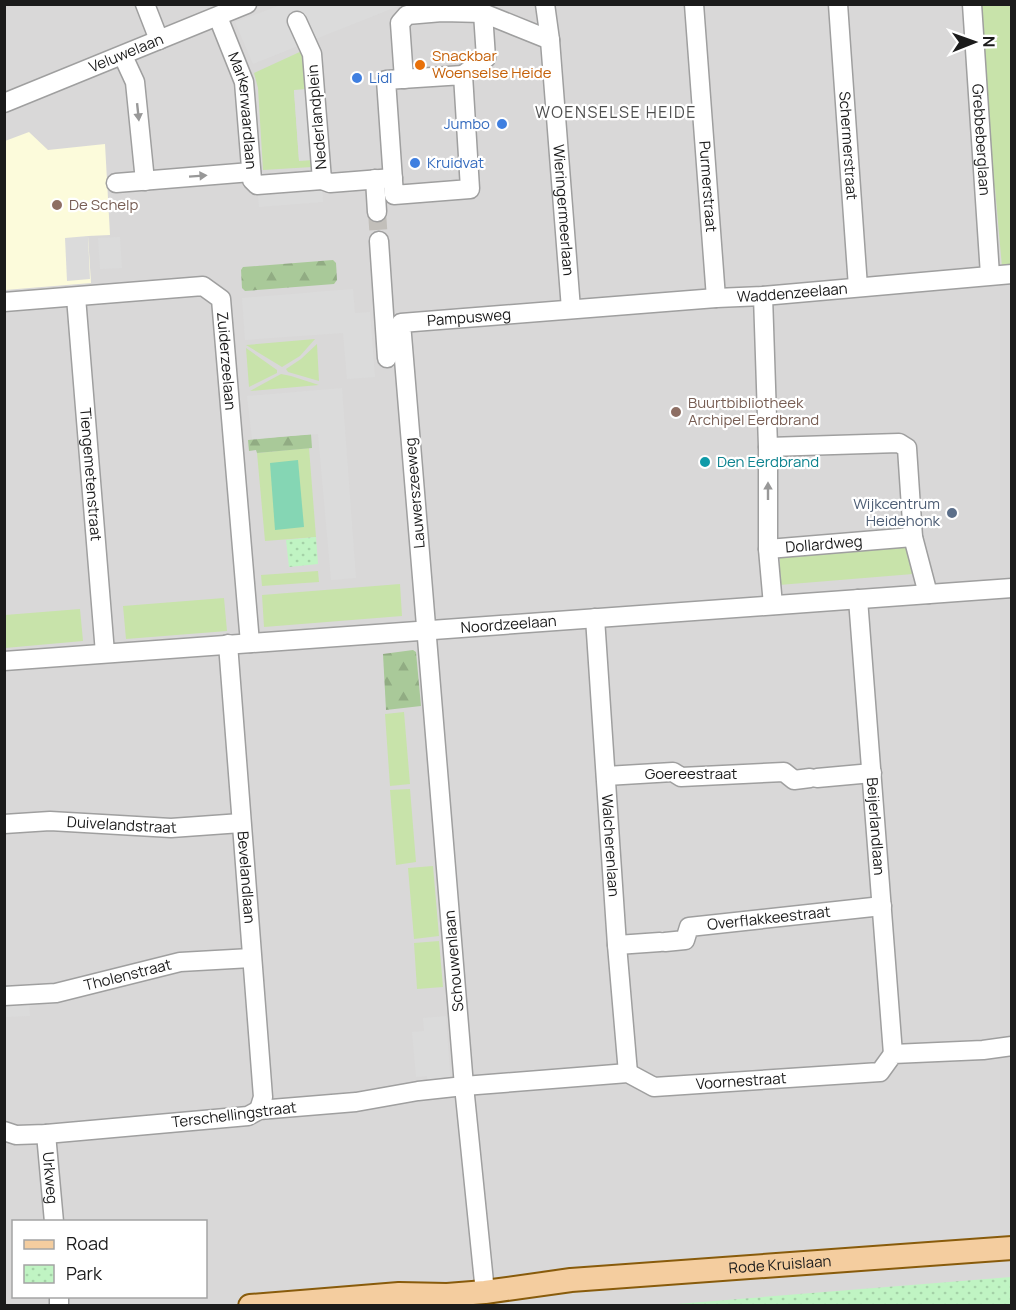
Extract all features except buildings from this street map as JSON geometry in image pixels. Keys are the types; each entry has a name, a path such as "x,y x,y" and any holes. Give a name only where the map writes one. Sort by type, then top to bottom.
{"main road":[{"name":"Rode Kruislaan","path":"988,1248 1011,1242"},
{"name":"Rode Kruislaan","path":"250,1305 399,1294 447,1295 485,1286 1011,1248"}],"street":[{"path":"145,4 159,40"},
{"name":"Veluwelaan","path":"4,103 247,4"},
{"name":"Wieringermeerlaan","path":"544,4 550,40 571,309"},
{"name":"Purmerstraat","path":"693,4 716,298"},
{"name":"Schermerstraat","path":"838,4 858,287"},
{"name":"Grebbeberglaan","path":"972,4 990,275"},
{"path":"405,79 400,23 407,15 442,12 483,14 550,40"},
{"path":"377,212 384,179 386,80 463,75 486,58 483,14"},
{"name":"Markerwaardlaan","path":"116,183 251,172 244,82 218,17"},
{"name":"Nederlandplein","path":"297,21 312,54 322,180"},
{"path":"123,56 135,82 145,180"},
{"path":"384,179 394,195 470,189 463,75"},
{"name":"Nederlandplein","path":"251,172 252,180 258,185 322,180 330,183 384,179"},
{"path":"379,241 395,357"},
{"name":"Waddenzeelaan","path":"571,309 763,296 1011,274"},
{"name":"Zuiderzeelaan","path":"4,302 203,286 221,299 250,643"},
{"name":"Dollardweg","path":"763,296 768,447 768,549 772,605"},
{"name":"Tiengemetenstraat","path":"76,297 105,653"},
{"name":"Pampusweg","path":"395,357 401,323 571,309"},
{"name":"Lauwerszeeweg","path":"395,357 427,630"},
{"path":"768,447 899,443 907,448 913,537 928,594"},
{"name":"Dollardweg","path":"768,549 913,537"},
{"name":"Noordzeelaan","path":"4,661 1011,588"},
{"name":"Beijerlandlaan","path":"858,599 893,1054"},
{"name":"Walcherenlaan","path":"595,618 628,1073"},
{"name":"Schouwenlaan","path":"427,630 464,1086 485,1286"},
{"name":"Bevelandlaan","path":"228,644 263,1097 260,1110"},
{"name":"Goereestraat","path":"606,776 673,771 681,777 784,772 794,780 872,773"},
{"name":"Duivelandstraat","path":"4,824 50,821 171,828 241,823"},
{"name":"Overflakkeestraat","path":"617,945 685,940 689,927 882,906"},
{"name":"Tholenstraat","path":"4,996 56,993 180,962 251,958"},
{"path":"893,1054 983,1050 1011,1046"},
{"name":"Voornestraat","path":"628,1073 654,1087 880,1072 893,1054"},
{"path":"464,1086 628,1073"},
{"name":"Terschellingstraat","path":"4,1131 16,1135 46,1134 248,1116 260,1110 356,1102 464,1086"},
{"name":"Urkweg","path":"46,1134 54,1220"}],"shaded area":[{"path":"5,5 1011,5 1011,1305 5,1306"},
{"path":"281,5 401,5 253,64 235,22"},
{"path":"307,89 313,160 299,161 294,90"},
{"name":"De Schelp","path":"29,132 48,150 105,144 110,235 88,236 91,283 5,290 5,141"},
{"path":"322,180 323,202 259,207 257,185"},
{"path":"88,236 90,279 67,281 65,238"},
{"path":"120,237 122,268 100,269 98,238"},
{"path":"353,289 355,313 370,312 375,377 347,379 343,333 245,340 242,298"},
{"path":"342,388 356,578 331,580 318,434 252,439 247,396"},
{"path":"29,1003 30,1016 5,1017 5,1005"},
{"path":"446,1016 451,1086 428,1088 427,1076 416,1077 412,1032 424,1031 423,1018"}],"green space":[{"path":"981,5 1010,5 1012,27 1011,266 1002,267 995,188 988,187 977,43 984,42"},
{"path":"304,50 307,89 294,91 299,160 313,160 312,167 263,170 258,88 254,73"},
{"path":"333,260 336,263 337,280 334,284 245,291 242,288 241,270 243,267"},
{"path":"315,339 300,356 282,367 246,345"},
{"path":"317,344 319,381 288,372 286,369"},
{"path":"246,348 277,370 277,373 249,387"},
{"path":"281,374 291,376 319,385 250,391"},
{"path":"311,434 312,448 257,453 256,450 249,451 248,440"},
{"path":"309,448 316,537 265,541 257,453"},
{"path":"298,460 304,527 275,530 270,463"},
{"path":"316,537 318,564 289,567 286,540"},
{"path":"910,542 913,574 779,585 780,557"},
{"path":"318,571 319,582 262,586 261,575"},
{"path":"400,584 402,616 264,627 262,595"},
{"path":"224,598 227,631 126,639 123,606"},
{"path":"80,609 83,641 5,648 5,615"},
{"path":"413,650 416,652 421,706 386,710 383,654"},
{"path":"404,712 410,784 390,786 385,714"},
{"path":"410,789 416,862 396,865 390,790"},
{"path":"433,866 439,936 414,939 408,868"},
{"path":"439,941 443,987 417,989 414,943"},
{"path":"1011,1277 1011,1305 664,1305"}],"tunnel":[{"path":"377,212 379,241"}],"place":[{"name":"Snackbar Woenselse Heide","path":"420,65"},
{"name":"Lidl","path":"357,78"},
{"name":"Jumbo","path":"502,124"},
{"name":"Kruidvat","path":"415,163"},
{"name":"De Schelp","path":"57,205"},
{"name":"Buurtbibliotheek Archipel Eerdbrand","path":"676,412"},
{"name":"Den Eerdbrand","path":"705,462"},
{"name":"Wijkcentrum Heidehonk","path":"952,513"}],"district":[{"name":"WOENSELSE HEIDE","path":"616,112"}]}
